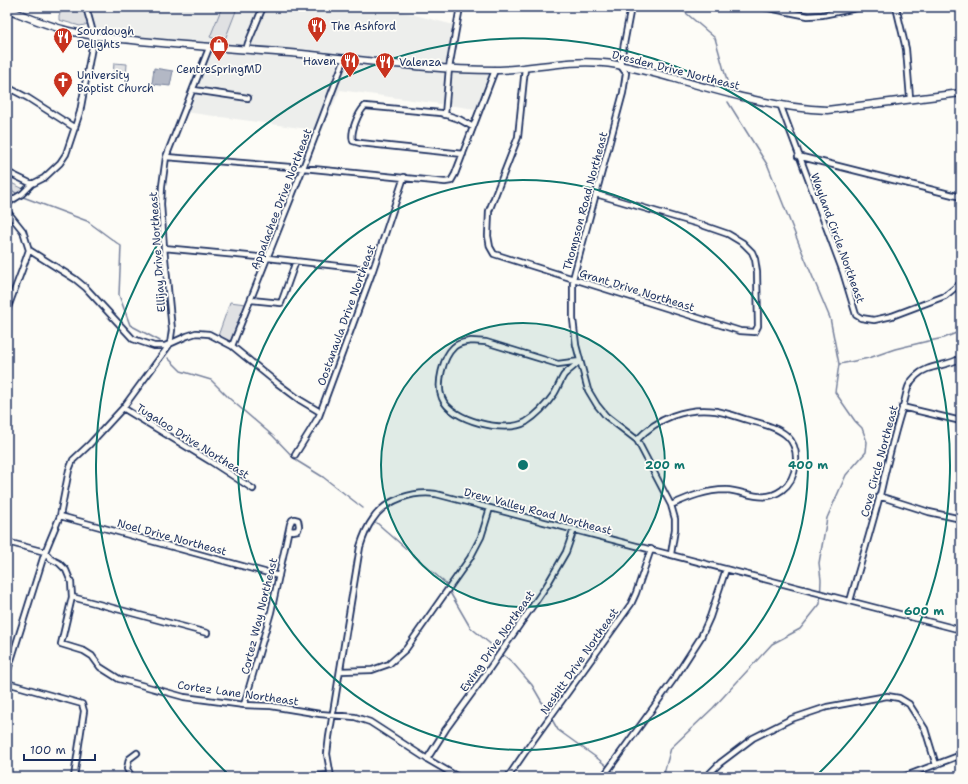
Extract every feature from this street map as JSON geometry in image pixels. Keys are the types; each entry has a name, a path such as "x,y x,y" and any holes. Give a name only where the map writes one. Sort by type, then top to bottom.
{"street":[{"path":"7,203 22,194 32,184 44,178 60,163 66,154 76,128 80,112 94,36 86,7"},
{"path":"246,50 264,7"},
{"path":"445,114 449,68 460,7"},
{"path":"620,65 631,7"},
{"path":"764,7 808,16 822,15 862,7"},
{"path":"896,7 906,49 910,98"},
{"name":"Dresden Drive Northeast","path":"7,9 63,30 94,36 209,48 345,58 449,68 495,70 587,61 620,65 730,94 805,109 827,110 961,92"},
{"name":"Ellijay Drive Northeast","path":"170,344 172,330 164,248 162,186 166,157 194,90 209,48"},
{"name":"Appalachee Drive Northeast","path":"232,346 268,258 345,58"},
{"name":"Thompson Road Northeast","path":"620,65 626,73 623,92 573,279 573,320 576,345 588,390 606,416 637,440 671,505 675,519 671,554"},
{"name":"Grant Drive Northeast","path":"525,68 518,137 489,211 488,236 490,247 494,254 730,328 750,333 755,332 758,326 757,272 755,259 752,252 741,241 728,234 702,225 596,194"},
{"path":"166,157 404,177 433,181 451,181 463,154 495,70"},
{"path":"7,87 28,98 76,128"},
{"path":"194,90 248,98"},
{"name":"Wayland Circle Northeast","path":"780,104 798,156 843,272 856,315 861,318 874,320 892,316 945,296 961,283"},
{"path":"463,154 360,143 354,142 352,136 361,110 366,106 441,113 459,119 473,127"},
{"path":"798,156 961,197"},
{"path":"7,172 32,184"},
{"name":"Oostanaula Drive Northeast","path":"295,455 313,428 320,412 373,270 404,177"},
{"path":"7,211 23,231 29,250 7,310"},
{"path":"164,248 373,270"},
{"path":"29,250 75,279 86,288 133,339 154,346 165,346 196,333 210,334 232,346 277,383 300,400 320,412"},
{"path":"251,300 281,304 296,261"},
{"path":"461,342 486,342 558,364 580,361 564,376 553,394 539,412 525,423 511,427 500,427 485,424 466,418 450,408 442,399 440,378 444,362 454,347 461,342"},
{"path":"7,672 44,552 60,516 69,470 73,460 123,408 170,344"},
{"name":"Cove Circle Northeast","path":"850,601 905,393 909,384 916,375 927,368 955,362 961,358"},
{"path":"902,407 961,421"},
{"name":"Tugaloo Drive Northeast","path":"123,408 210,461 253,490"},
{"path":"637,440 660,420 690,411 704,410 724,413 777,429 787,436 792,442 795,449 796,462 794,473 790,481 782,490 770,496 759,497 727,490 708,491 696,494 671,505"},
{"name":"Drew Valley Road Northeast","path":"331,776 328,754 360,547 366,531 374,517 396,500 413,494 426,492 436,494 961,630"},
{"path":"879,496 961,520"},
{"path":"340,671 372,670 389,664 406,649 470,558 481,537 490,508"},
{"name":"Noel Drive Northeast","path":"60,516 279,576"},
{"name":"Ewing Drive Northeast","path":"427,759 446,729 481,682 547,586 566,552 574,529"},
{"name":"Cortez Way Northeast","path":"244,705 271,612 289,530"},
{"path":"7,542 44,552 59,564 66,570 71,582 72,597 207,633"},
{"name":"Nesbitt Drive Northeast","path":"508,777 631,604 651,549"},
{"path":"603,777 674,679 701,637 710,617 726,569"},
{"name":"Cortez Lane Northeast","path":"72,597 61,644 84,651 92,656 100,667 119,679 184,696 244,705 271,706 320,714 355,717 370,722 458,777"},
{"path":"7,683 82,704 84,711 74,777"},
{"path":"706,777 720,763 753,738 791,719 827,707 887,696 899,698 909,704 925,729 936,765"},
{"path":"132,777 127,769 129,759 137,753"},
{"path":"903,777 961,755"},
{"path":"312,777 331,776"}],"shaded area":[{"path":"66,7 83,7 89,24 80,26 59,20 59,15"},
{"path":"88,7 383,7 458,26 449,68 495,72 476,109 340,90 322,131 185,112 211,52 131,40 97,30"},
{"path":"222,7 228,7 236,11 224,42 210,37"},
{"path":"114,63 127,64 126,77 113,76"},
{"path":"154,68 173,71 170,86 152,84"},
{"path":"7,181 30,192 7,209"},
{"path":"230,302 246,304 231,343 218,336"}],"waterway":[{"path":"679,7 715,38 727,81"},
{"path":"663,777 671,748 713,708 772,644 800,629 820,604 821,580 819,563 827,518 846,475 866,452 867,442 862,428 855,421 835,392 839,364 830,318 768,166 728,102"},
{"path":"7,187 16,193"},
{"path":"23,197 87,221 121,246 119,295 130,325 160,341"},
{"path":"840,364 869,358 895,349 944,338 961,331"},
{"path":"168,358 181,371 211,380 230,399 273,436 297,461 323,477 363,508"},
{"path":"377,523 444,582 470,627 512,662 532,685 558,730 597,758 620,777"}],"place":[{"name":"The Ashford","path":"317,43"},
{"name":"Sourdough Delights","path":"63,54"},
{"name":"CentreSpringMD","path":"219,62"},
{"name":"Haven","path":"350,78"},
{"name":"Valenza","path":"385,79"},
{"name":"University Baptist Church","path":"63,98"}]}
